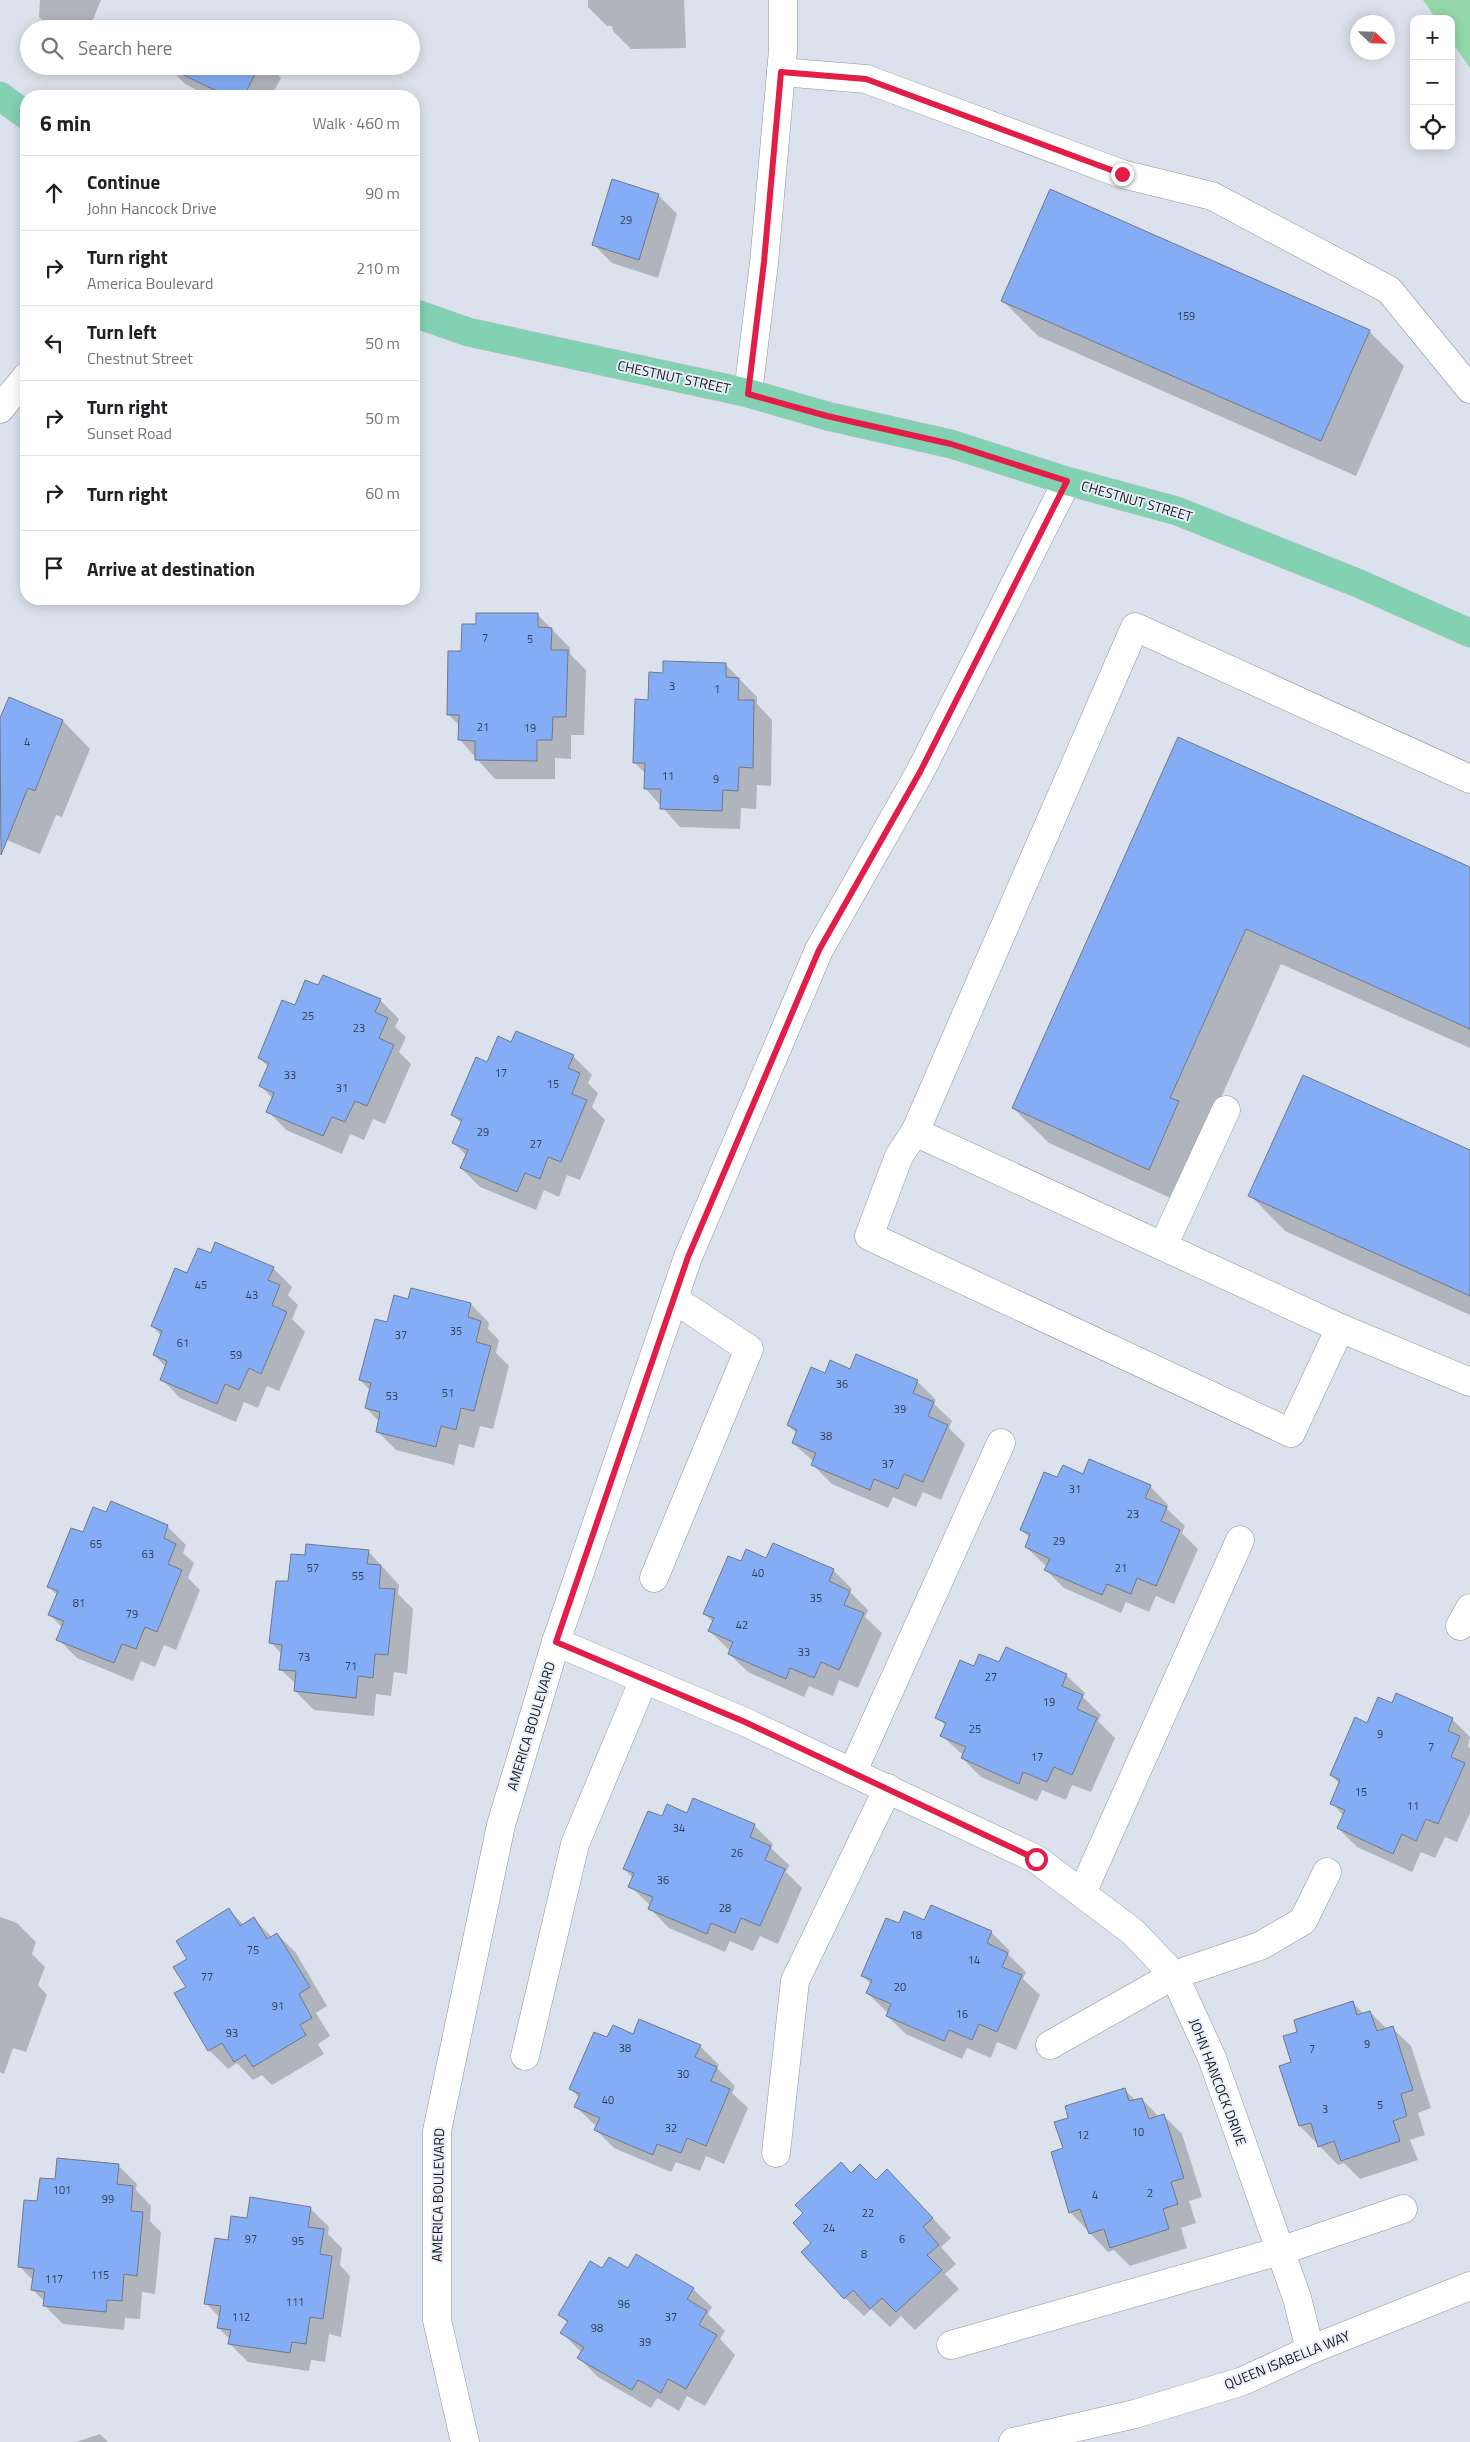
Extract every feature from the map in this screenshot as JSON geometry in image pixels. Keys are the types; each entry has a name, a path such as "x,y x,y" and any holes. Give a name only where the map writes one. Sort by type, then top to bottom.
{"main road":[{"path":"0,96 20,111"},
{"name":"CHESTNUT STREET","path":"420,316 468,332 748,394 827,416 951,444 1067,481 1177,511 1360,584 1470,633"}],"street":[{"path":"748,394 764,262 781,72 783,0"},
{"path":"781,72 866,79 1122,174 1212,196 1389,290 1470,389"},
{"path":"0,409 20,384"},
{"name":"AMERICA BOULEVARD","path":"464,2442 438,2320 437,2131 501,1825 556,1642 688,1257 819,950 920,772 1067,481"},
{"path":"1340,1328 1291,1434 869,1236 898,1156 915,1132 1135,627 1470,779"},
{"path":"1163,1246 1226,1110"},
{"path":"915,1132 1340,1328 1470,1382"},
{"path":"654,1578 749,1349 674,1299"},
{"path":"853,1772 1001,1443"},
{"path":"1082,1893 1240,1540"},
{"name":"JOHN HANCOCK DRIVE","path":"556,1642 745,1722 1036,1859 1133,1932 1174,1975 1212,2058 1297,2298 1310,2350"},
{"path":"525,2056 575,1844 644,1679"},
{"path":"776,2153 795,1981 888,1788"},
{"path":"1050,2045 1174,1975 1260,1946 1303,1921 1327,1872"},
{"path":"951,2345 1280,2251 1403,2210"},
{"name":"QUEEN ISABELLA WAY","path":"1013,2442 1135,2414 1243,2381 1310,2350 1470,2286"}],"green space":[{"path":"1423,0 1470,0 1470,68 1455,47 1455,15 1433,15"}],"building":[{"path":"184,75 254,75 247,90 215,90"},
{"path":"612,179 659,194 639,260 592,245"},
{"path":"1050,189 1370,330 1321,441 1001,301"},
{"path":"476,613 538,613 538,627 552,628 551,650 568,650 566,717 553,717 552,740 537,740 537,761 475,760 475,741 458,740 459,715 447,715 448,651 461,651 462,624 476,624"},
{"path":"663,661 726,663 726,677 739,678 738,700 754,700 753,768 739,767 738,791 723,790 722,811 660,809 661,789 644,789 645,763 633,763 635,699 648,700 649,672 663,673"},
{"path":"9,697 63,720 35,791 28,788 1,855 0,718"},
{"path":"1178,737 1470,867 1470,1029 1246,929 1170,1098 1179,1101 1149,1170 1012,1108"},
{"path":"323,975 381,999 375,1012 388,1018 379,1038 394,1045 367,1106 355,1101 345,1122 332,1117 323,1136 266,1112 274,1093 259,1086 269,1063 258,1058 282,1000 295,1005 305,980 318,985"},
{"path":"516,1031 574,1055 568,1068 580,1073 572,1094 587,1100 561,1162 548,1157 540,1179 525,1173 517,1192 460,1168 468,1150 452,1143 462,1120 451,1115 476,1057 487,1062 498,1036 511,1042"},
{"path":"1303,1075 1470,1150 1470,1296 1248,1196"},
{"path":"215,1242 274,1267 268,1280 280,1285 272,1305 287,1312 261,1374 249,1368 239,1390 225,1384 217,1404 160,1380 167,1361 153,1355 162,1331 151,1326 175,1268 187,1273 198,1248 211,1253"},
{"path":"411,1288 471,1303 468,1317 481,1321 476,1342 491,1346 474,1411 461,1408 456,1430 441,1426 436,1447 376,1432 380,1412 365,1408 371,1383 359,1380 375,1319 387,1322 394,1295 408,1299"},
{"path":"856,1354 918,1380 913,1393 934,1402 928,1416 948,1425 923,1482 904,1474 898,1489 874,1479 870,1490 811,1465 816,1453 792,1443 797,1430 787,1425 811,1367 825,1373 830,1360 850,1369"},
{"path":"1089,1459 1151,1485 1145,1498 1167,1507 1161,1521 1180,1530 1156,1586 1137,1578 1131,1594 1107,1584 1102,1595 1044,1570 1050,1559 1025,1547 1030,1534 1020,1530 1044,1472 1057,1477 1063,1465 1083,1474"},
{"path":"111,1501 168,1525 164,1538 176,1544 168,1564 182,1570 157,1632 145,1627 136,1649 122,1644 114,1663 56,1640 64,1621 48,1615 58,1591 47,1587 71,1528 83,1532 93,1507 106,1512"},
{"path":"773,1543 834,1569 829,1581 850,1591 844,1605 864,1613 839,1670 821,1662 814,1678 790,1668 786,1679 728,1654 733,1642 708,1631 714,1618 703,1614 728,1556 741,1561 746,1549 766,1558"},
{"path":"306,1544 369,1550 367,1564 381,1565 379,1588 395,1589 388,1655 375,1654 373,1678 358,1676 356,1698 294,1691 296,1671 279,1670 282,1645 269,1643 276,1581 288,1581 291,1554 305,1555"},
{"path":"1006,1647 1067,1674 1062,1686 1083,1695 1077,1709 1097,1718 1072,1775 1054,1767 1047,1782 1023,1772 1019,1784 961,1758 966,1747 940,1736 946,1723 935,1718 960,1660 974,1666 979,1654 999,1662"},
{"path":"1396,1693 1453,1718 1448,1731 1460,1736 1451,1757 1465,1763 1438,1824 1426,1819 1416,1841 1402,1834 1393,1854 1337,1828 1345,1810 1330,1804 1340,1780 1330,1775 1355,1717 1367,1723 1378,1697 1392,1703"},
{"path":"693,1798 755,1824 750,1837 771,1846 765,1860 785,1869 760,1926 741,1918 735,1933 711,1923 707,1934 648,1909 653,1897 628,1887 634,1873 623,1869 648,1811 662,1816 667,1804 687,1813"},
{"path":"931,1905 992,1931 987,1943 1008,1953 1002,1967 1022,1975 997,2032 979,2024 972,2040 949,2030 944,2041 886,2016 891,2004 866,1993 872,1980 861,1976 886,1918 899,1923 904,1911 924,1920"},
{"path":"229,1908 240,1926 254,1917 267,1939 277,1933 310,1987 299,1994 312,2018 300,2025 306,2035 253,2067 245,2055 234,2062 222,2043 208,2051 174,1993 186,1987 173,1967 187,1959 176,1941"},
{"path":"1353,2001 1357,2015 1370,2011 1377,2031 1393,2026 1413,2090 1401,2094 1407,2116 1393,2121 1400,2141 1341,2161 1334,2141 1318,2147 1311,2123 1299,2126 1279,2066 1291,2062 1283,2036 1297,2032 1294,2020"},
{"path":"639,2019 701,2045 695,2057 717,2067 711,2081 730,2089 706,2146 687,2138 681,2153 657,2144 653,2155 594,2130 600,2118 574,2107 580,2094 569,2089 594,2032 607,2037 613,2025 633,2034"},
{"path":"1125,2088 1129,2101 1142,2098 1149,2119 1164,2114 1184,2178 1171,2182 1178,2204 1163,2209 1169,2229 1110,2248 1104,2229 1089,2234 1080,2209 1069,2213 1051,2152 1063,2148 1054,2122 1068,2118 1065,2106"},
{"path":"57,2158 119,2164 117,2184 133,2186 131,2211 143,2212 137,2276 124,2274 122,2301 107,2300 106,2312 43,2306 45,2292 31,2290 34,2269 18,2267 24,2200 37,2201 40,2178 55,2179"},
{"path":"841,2162 851,2173 860,2164 876,2180 887,2169 933,2218 923,2227 939,2245 927,2255 942,2270 896,2312 882,2298 870,2309 853,2290 844,2299 801,2252 811,2243 793,2223 803,2213 795,2205"},
{"path":"250,2197 311,2207 308,2227 324,2229 320,2254 332,2256 323,2319 310,2317 306,2344 292,2342 290,2353 228,2344 231,2330 217,2328 221,2306 204,2304 215,2238 228,2240 231,2216 247,2218"},
{"path":"636,2254 694,2288 687,2299 707,2311 699,2325 717,2335 686,2389 668,2379 661,2393 638,2380 632,2390 577,2358 584,2347 560,2333 568,2321 558,2315 590,2261 602,2268 609,2257 628,2268"}],"route":[{"path":"1036,1859 745,1722 556,1642 688,1257 819,950 920,772 1067,481 951,444 827,416 748,394 764,262 781,72 866,79 1122,174"}]}
